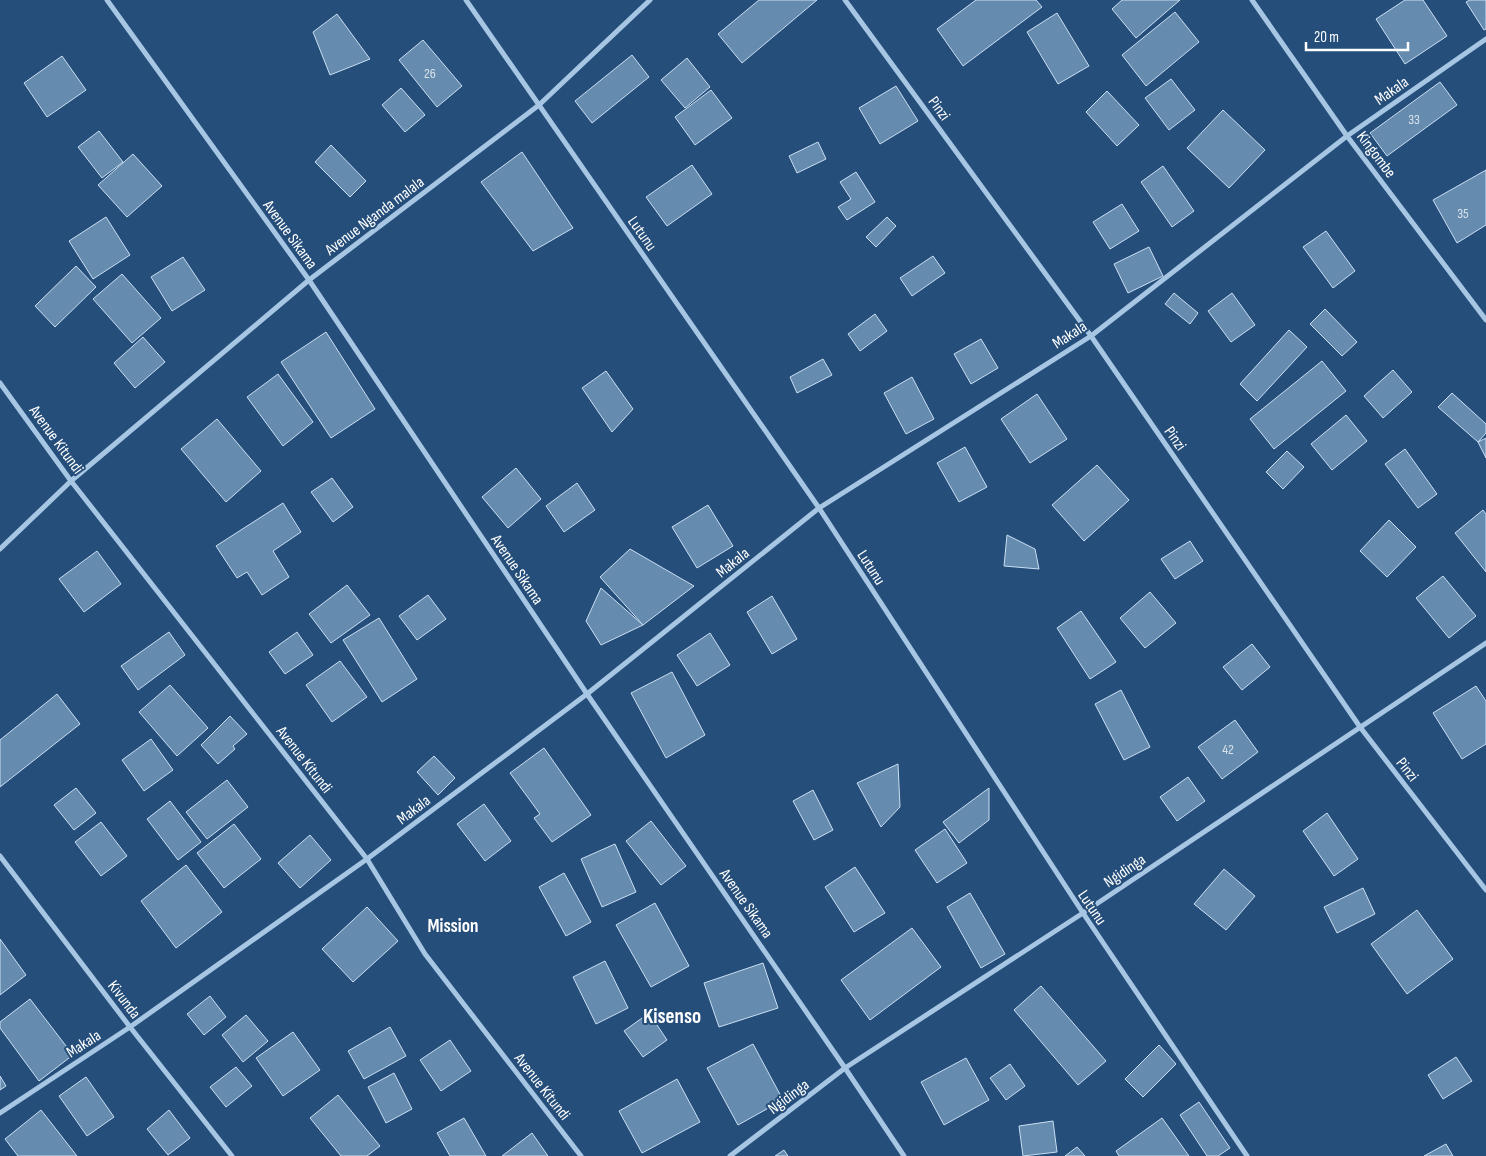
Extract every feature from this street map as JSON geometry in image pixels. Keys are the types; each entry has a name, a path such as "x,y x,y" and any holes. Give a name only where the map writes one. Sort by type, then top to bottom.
{"street":[{"name":"Avenue Sikama","path":"107,0 309,280 587,694 904,1156"},
{"name":"Lutunu","path":"466,0 819,508 1083,913 1247,1156"},
{"name":"Avenue Nganda malala","path":"0,549 71,481 309,280 539,105 650,0"},
{"name":"Pinzi","path":"845,0 1091,336 1360,727 1486,890"},
{"name":"Kingombe","path":"1252,0 1347,136 1486,320"},
{"name":"Makala","path":"0,1113 130,1027 367,859 587,694 819,508 1091,336 1347,136 1486,38"},
{"name":"Avenue Kitundi","path":"0,383 71,481 367,859 425,954 581,1156"},
{"name":"Ngidinga","path":"730,1156 845,1068 1083,913 1486,643"},
{"name":"Kivunda","path":"0,856 130,1027 232,1156"}],"building":[{"path":"759,0 817,0 742,63 718,34"},
{"path":"976,0 1036,0 1042,7 963,66 937,29"},
{"path":"1122,0 1180,0 1136,38 1112,9"},
{"path":"1405,0 1423,0 1447,36 1405,64 1376,19"},
{"path":"1470,0 1486,0 1486,29 1484,30 1466,2"},
{"path":"1175,12 1199,42 1146,86 1122,55"},
{"path":"1057,13 1089,66 1058,84 1027,32"},
{"path":"337,14 370,59 330,75 313,32"},
{"path":"423,40 462,86 437,107 399,60"},
{"path":"632,55 649,77 592,123 575,101"},
{"path":"62,56 86,90 47,117 24,83"},
{"path":"687,58 710,87 685,108 661,80"},
{"path":"1171,79 1195,110 1169,130 1145,98"},
{"path":"1440,82 1457,105 1387,156 1370,133"},
{"path":"896,86 918,121 880,144 859,108"},
{"path":"401,88 425,115 405,132 382,105"},
{"path":"711,90 732,118 695,145 675,117"},
{"path":"1107,91 1139,125 1117,146 1086,112"},
{"path":"1223,110 1265,150 1229,188 1187,148"},
{"path":"99,131 123,162 102,178 78,147"},
{"path":"818,142 826,159 797,173 789,156"},
{"path":"331,145 366,181 350,197 315,162"},
{"path":"522,152 573,228 533,251 481,182"},
{"path":"133,154 162,186 127,217 98,185"},
{"path":"692,165 712,194 667,226 646,197"},
{"path":"1163,166 1194,211 1172,227 1141,182"},
{"path":"1486,170 1486,225 1457,243 1433,200"},
{"path":"856,172 875,202 847,220 838,207 851,199 840,182"},
{"path":"1122,204 1139,231 1110,249 1093,222"},
{"path":"106,217 130,255 93,279 69,241"},
{"path":"887,217 896,226 876,247 866,237"},
{"path":"1326,231 1355,271 1333,288 1303,247"},
{"path":"1149,247 1163,276 1128,293 1114,264"},
{"path":"933,256 945,273 912,296 900,278"},
{"path":"183,257 205,290 172,311 151,277"},
{"path":"76,266 96,287 55,327 35,306"},
{"path":"122,274 161,318 132,343 93,299"},
{"path":"1174,293 1198,313 1190,324 1165,304"},
{"path":"1232,293 1255,325 1231,342 1208,311"},
{"path":"1325,309 1357,342 1342,356 1310,324"},
{"path":"875,314 887,331 860,351 848,334"},
{"path":"1289,330 1307,347 1257,401 1240,384"},
{"path":"326,332 375,409 331,438 281,362"},
{"path":"143,337 165,362 135,388 114,363"},
{"path":"981,339 998,368 971,384 954,354"},
{"path":"823,359 832,375 797,393 790,377"},
{"path":"1322,361 1346,391 1274,449 1250,419"},
{"path":"1393,370 1412,392 1383,418 1364,396"},
{"path":"606,371 633,409 612,432 582,388"},
{"path":"278,374 313,422 283,446 247,397"},
{"path":"912,377 934,419 906,434 884,393"},
{"path":"1452,393 1486,424 1486,433 1478,442 1438,407"},
{"path":"1037,394 1067,439 1030,463 1001,419"},
{"path":"1346,415 1367,441 1332,470 1311,444"},
{"path":"217,419 261,471 226,502 181,449"},
{"path":"1486,438 1486,458 1478,442"},
{"path":"965,447 987,487 959,502 937,463"},
{"path":"1405,449 1437,494 1418,508 1385,464"},
{"path":"1287,451 1304,467 1283,489 1266,472"},
{"path":"1097,465 1129,500 1084,541 1052,505"},
{"path":"516,468 541,499 508,528 482,497"},
{"path":"332,478 353,507 333,522 311,492"},
{"path":"577,483 595,510 564,532 546,506"},
{"path":"283,503 301,532 273,551 289,577 262,595 247,572 237,578 216,546"},
{"path":"708,505 733,546 697,568 672,527"},
{"path":"1483,510 1486,514 1486,572 1455,533"},
{"path":"1389,520 1416,547 1387,577 1360,551"},
{"path":"1007,535 1035,549 1039,569 1004,566"},
{"path":"1190,541 1203,561 1175,579 1161,559"},
{"path":"630,549 694,586 643,625 600,577"},
{"path":"97,551 121,584 84,612 59,579"},
{"path":"1443,576 1476,616 1449,638 1416,598"},
{"path":"347,585 370,615 331,643 309,614"},
{"path":"601,588 643,625 601,645 586,621"},
{"path":"1150,592 1176,623 1145,648 1120,618"},
{"path":"428,595 446,619 417,640 399,616"},
{"path":"772,596 797,639 772,654 747,612"},
{"path":"1081,611 1116,662 1090,679 1057,628"},
{"path":"379,618 417,679 382,702 343,640"},
{"path":"169,632 185,655 138,690 121,666"},
{"path":"297,632 313,655 285,674 269,652"},
{"path":"710,633 730,665 697,686 677,655"},
{"path":"1252,644 1270,667 1242,690 1223,667"},
{"path":"340,661 367,697 332,722 306,685"},
{"path":"672,672 705,735 666,758 631,693"},
{"path":"170,685 208,728 177,756 139,712"},
{"path":"1476,686 1486,701 1486,744 1462,759 1433,713"},
{"path":"1121,690 1150,747 1124,760 1095,704"},
{"path":"57,694 80,724 0,787 0,740"},
{"path":"230,716 247,734 233,746 235,749 218,764 201,745"},
{"path":"1235,720 1258,752 1222,779 1198,747"},
{"path":"151,739 173,770 144,791 122,760"},
{"path":"544,748 591,815 552,842 534,818 540,814 510,773"},
{"path":"434,756 455,778 438,795 417,772"},
{"path":"898,764 900,807 881,827 857,783"},
{"path":"1188,777 1205,801 1177,821 1160,797"},
{"path":"227,780 248,807 207,839 186,812"},
{"path":"76,788 96,813 74,830 54,805"},
{"path":"989,788 989,820 959,843 943,822"},
{"path":"813,790 833,830 814,840 793,801"},
{"path":"170,801 201,842 178,860 147,819"},
{"path":"484,804 511,841 485,861 457,824"},
{"path":"1327,813 1358,859 1334,876 1303,831"},
{"path":"651,821 686,866 661,885 626,841"},
{"path":"101,822 127,856 101,876 75,842"},
{"path":"234,824 261,859 224,888 197,853"},
{"path":"945,829 967,863 937,883 915,850"},
{"path":"310,835 331,860 300,888 278,863"},
{"path":"615,844 636,892 602,907 581,859"},
{"path":"186,865 222,912 176,948 141,901"},
{"path":"855,867 885,913 854,932 825,887"},
{"path":"1224,869 1255,896 1226,930 1194,904"},
{"path":"564,873 591,922 566,936 539,887"},
{"path":"1363,888 1375,914 1337,933 1324,907"},
{"path":"970,893 1005,954 981,968 947,907"},
{"path":"655,903 689,966 651,987 616,925"},
{"path":"367,907 398,941 353,982 322,949"},
{"path":"1417,910 1453,959 1407,994 1371,944"},
{"path":"912,928 941,967 870,1020 841,980"},
{"path":"0,939 26,975 0,995"},
{"path":"605,961 628,1008 596,1024 573,977"},
{"path":"763,963 778,1008 719,1027 704,983"},
{"path":"1041,986 1106,1061 1078,1085 1014,1010"},
{"path":"210,996 226,1017 204,1035 187,1014"},
{"path":"30,999 73,1055 39,1081 0,1028 0,1022"},
{"path":"649,1013 667,1040 643,1057 624,1031"},
{"path":"246,1015 268,1041 243,1062 222,1035"},
{"path":"390,1027 406,1056 364,1079 348,1051"},
{"path":"293,1032 320,1070 283,1096 256,1058"},
{"path":"450,1040 471,1071 441,1091 420,1060"},
{"path":"753,1044 783,1100 738,1125 707,1068"},
{"path":"1159,1045 1176,1064 1143,1097 1125,1079"},
{"path":"1456,1057 1472,1081 1443,1099 1428,1075"},
{"path":"966,1058 989,1100 944,1125 921,1082"},
{"path":"1010,1064 1025,1086 1006,1100 990,1078"},
{"path":"236,1067 252,1086 226,1107 210,1087"},
{"path":"394,1073 412,1109 386,1123 368,1087"},
{"path":"0,1076 6,1086 0,1090"},
{"path":"86,1077 114,1117 87,1136 59,1096"},
{"path":"677,1079 700,1122 642,1153 619,1111"},
{"path":"338,1095 380,1146 367,1156 341,1156 310,1118"},
{"path":"1199,1102 1230,1148 1218,1156 1207,1156 1180,1115"},
{"path":"41,1110 77,1156 18,1156 5,1139"},
{"path":"169,1110 190,1138 168,1155 147,1129"},
{"path":"464,1118 486,1156 450,1156 437,1133"},
{"path":"1162,1118 1189,1156 1119,1156 1116,1151"},
{"path":"1053,1121 1057,1152 1023,1156 1019,1126"},
{"path":"532,1133 548,1156 502,1156"},
{"path":"1446,1144 1453,1156 1424,1156"},
{"path":"1077,1147 1085,1156 1065,1156"},
{"path":"784,1150 788,1156 775,1156"}],"district":[{"name":"Mission","path":"453,925"},
{"name":"Kisenso","path":"672,1016"}]}
